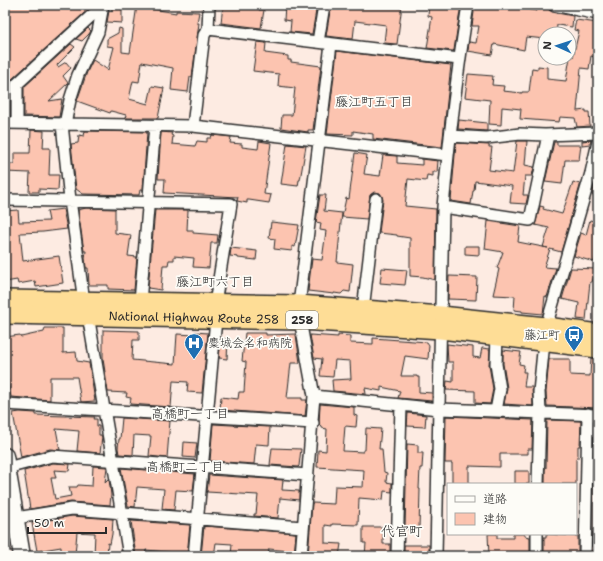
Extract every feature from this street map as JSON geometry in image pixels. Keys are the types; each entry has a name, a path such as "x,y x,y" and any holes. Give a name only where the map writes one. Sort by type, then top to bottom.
{"highway":[{"name":"National Highway Route 258","path":"5,300 86,309 299,313 441,322 497,336 598,334"},
{"name":"National Highway Route 258","path":"5,314 86,309 140,302 216,312"},
{"name":"National Highway Route 258","path":"299,313 363,310 441,322 545,334 598,348"}],"main road":[{"path":"6,462 22,556"}],"street":[{"path":"16,122 17,84 103,5"},
{"path":"103,5 98,32 78,75 63,124 70,200 86,309 129,556"},
{"path":"193,126 204,35 208,29 209,5"},
{"path":"318,42 324,5"},
{"path":"436,556 443,207 459,59 468,5"},
{"path":"554,5 598,14"},
{"path":"208,29 459,59"},
{"path":"301,556 314,396 299,313 331,44"},
{"path":"5,123 193,126 448,155"},
{"path":"140,302 155,126"},
{"path":"450,136 486,138 520,134 548,135 598,132"},
{"path":"443,207 530,220 548,135"},
{"path":"538,483 540,413 539,392 545,334 591,173 598,142"},
{"path":"363,310 376,199"},
{"path":"5,200 231,204 216,312 194,556"},
{"path":"496,411 500,388 496,364 497,336"},
{"path":"314,396 439,409 593,415 585,556"},
{"path":"5,404 313,423"},
{"path":"396,556 401,405"},
{"path":"6,462 52,456 308,476"},
{"path":"16,518 72,509 197,518 303,528"},
{"path":"537,535 537,556"}],"building":[{"path":"5,5 93,5 12,79 10,84 10,96 5,96"},
{"path":"112,5 122,5 122,23 107,22 109,11 112,11"},
{"path":"137,5 147,5 147,8 176,13 176,11 199,12 192,77 190,77 188,92 171,90 173,68 142,62 139,82 133,81 129,99 148,104 152,86 164,88 158,118 125,118 126,115 111,111 110,113 77,101 87,72 93,60 108,70 114,47 107,46 107,39 118,33 119,28 122,29 122,52 130,53"},
{"path":"223,5 260,5 259,10 264,10 261,28 221,23"},
{"path":"285,5 317,5 312,34 290,32 291,21 284,20"},
{"path":"331,5 402,5 397,44 384,43 386,25 355,21 353,39 326,36"},
{"path":"429,5 461,5 453,51 427,48 432,17 428,16"},
{"path":"475,5 502,5 537,11 537,5 547,5 549,10 552,12 573,16 572,26 537,26 537,38 526,37 524,50 494,44 492,55 468,51 469,42 476,43 479,26 472,26"},
{"path":"576,20 598,23 598,58 591,56 589,69 581,68 577,111 586,110 586,112 589,112 590,126 577,127 575,118 560,117 559,122 520,119 521,109 502,107 501,125 489,124 490,100 465,97 468,74 493,76 492,85 504,86 503,91 522,93 529,92 532,68 538,69 538,66 547,67 547,79 566,81 568,66 577,66 577,40 579,31 577,31 577,26 575,26"},
{"path":"88,28 91,31 82,41 76,39"},
{"path":"257,42 266,43 265,53 288,56 288,60 291,60 291,62 321,66 313,130 308,130 308,132 281,128 282,115 292,115 295,88 278,86 279,74 253,71"},
{"path":"71,44 75,47 57,65 58,67 66,62 71,68 63,76 68,83 49,101 62,99 59,117 24,116 24,87"},
{"path":"337,51 451,65 442,147 373,139 373,134 353,131 353,135 327,134"},
{"path":"459,120 487,123 487,131 458,129"},
{"path":"31,130 44,131 43,148 50,148 49,175 59,175 58,190 39,189 39,192 29,192 30,173 5,172 5,164 14,164 14,153 30,153"},
{"path":"85,131 147,132 143,190 140,190 139,195 83,194 76,189 71,144 78,143 79,135 84,136"},
{"path":"161,132 172,133 172,144 195,146 197,141 207,142 207,138 211,138 212,135 231,137 230,143 242,144 242,147 258,149 259,141 271,143 264,194 271,195 269,203 247,200 247,203 237,201 238,197 164,193 165,179 158,179"},
{"path":"591,140 590,144 582,145 582,141"},
{"path":"517,141 527,141 525,165 534,167 532,176 525,176 523,195 528,195 526,204 510,203 512,186 475,181 471,204 451,201 456,143 489,145 489,147 492,147 489,170 513,173"},
{"path":"554,142 557,142 557,145 581,145 579,160 565,160 562,184 545,182"},
{"path":"287,144 306,146 298,186 281,184"},
{"path":"355,153 367,155 364,174 380,176 383,155 397,156 397,163 422,165 422,159 438,161 437,172 433,172 433,176 427,175 426,181 408,179 405,206 436,209 435,280 410,276 410,238 379,233 383,200 380,193 374,192 370,195 367,219 342,217 346,198 349,199"},
{"path":"598,174 598,196 592,195"},
{"path":"573,182 580,184 561,252 550,249 544,267 556,268 547,297 545,296 543,314 514,310 515,296 493,295 499,269 497,268 503,252 485,249 488,221 520,226 518,242 543,247 549,228 535,225 540,206 544,207 543,209 562,214"},
{"path":"320,195 326,195 324,211 342,213 337,262 353,264 350,292 344,291 341,294 334,294 308,291 312,259 322,260 326,231 320,230 321,223 316,222"},
{"path":"86,208 115,209 115,233 131,235 128,256 137,257 134,290 108,289 108,285 89,285 88,268 86,268 85,258 86,251 84,251 78,210"},
{"path":"63,209 67,229 20,233 23,261 59,256 63,283 36,287 35,281 18,284 17,280 5,282 5,211 18,210 19,222 49,221 47,211"},
{"path":"155,210 188,210 187,230 193,230 193,233 218,235 217,243 211,243 209,268 193,267 194,258 174,256 174,260 169,260 168,265 163,265 161,290 148,288"},
{"path":"590,220 598,222 595,238 598,238 598,249 594,262 574,256 581,233 586,235"},
{"path":"271,222 299,225 295,247 292,246 292,251 274,249 275,239 269,238"},
{"path":"465,246 479,246 479,255 465,254"},
{"path":"231,248 257,251 256,260 230,256"},
{"path":"382,268 407,270 405,285 380,283"},
{"path":"571,268 596,269 592,282 590,282 586,320 577,319 579,303 562,299"},
{"path":"449,276 477,277 476,300 448,299"},
{"path":"45,328 63,328 63,353 76,352 77,361 89,363 95,401 81,402 77,377 50,377 50,400 11,397 5,365 5,337 20,335 21,337 44,332"},
{"path":"103,330 139,331 139,340 133,340 132,360 175,364 177,334 194,335 195,332 208,333 202,393 187,392 188,382 173,381 171,407 130,404 131,398 126,397 127,393 108,392 103,359"},
{"path":"245,333 266,333 266,335 296,334 300,363 291,363 287,398 302,398 302,400 307,400 305,416 220,410 221,397 238,399 239,392 244,392 246,362 242,361"},
{"path":"310,335 338,337 338,335 350,336 350,343 373,344 373,338 427,342 429,345 428,359 405,356 401,376 419,377 419,392 432,393 432,401 398,398 400,391 381,387 381,391 365,388 366,394 333,391 332,380 351,379 350,361 335,360 333,377 320,376 322,359 314,358"},
{"path":"221,339 228,339 227,359 219,358"},
{"path":"447,344 473,347 473,357 480,358 482,348 490,349 489,365 493,389 490,404 475,403 475,391 446,390 447,381 453,382 453,362 448,362"},
{"path":"503,350 521,352 519,364 524,365 523,372 526,372 524,387 532,387 533,406 504,404 507,388 503,364"},
{"path":"591,358 598,359 598,408 547,406 546,392 549,359 570,359 570,375 590,376"},
{"path":"320,404 354,407 354,415 357,416 356,427 345,426 343,451 363,452 363,450 365,450 366,428 381,429 379,449 382,449 384,472 387,473 386,482 392,483 392,492 384,491 383,500 359,498 358,525 325,525 325,543 341,544 339,556 308,556 312,503 334,504 335,486 363,487 364,470 317,467 318,450 326,451 327,429 322,428 322,426 319,425"},
{"path":"13,413 36,413 36,415 95,417 94,419 97,419 97,426 99,426 99,435 102,437 100,453 77,451 79,431 56,429 60,450 50,449 21,457"},
{"path":"408,413 426,415 425,427 407,426"},
{"path":"446,416 533,420 532,449 528,449 528,454 500,454 500,467 469,466 469,483 452,483 452,463 445,463"},
{"path":"122,418 170,421 167,458 149,456 151,436 134,435 133,455 119,454 118,448"},
{"path":"547,420 581,421 580,446 578,446 578,458 576,458 576,483 545,483"},
{"path":"595,422 598,422 598,446 594,446"},
{"path":"213,424 270,427 269,445 256,444 254,464 210,461"},
{"path":"184,442 197,443 195,458 183,457"},
{"path":"407,444 418,445 418,453 423,453 422,468 420,468 419,530 405,529"},
{"path":"272,448 301,449 299,466 270,465"},
{"path":"53,463 70,464 69,471 54,470 56,478 51,478 55,499 71,496 69,487 77,487 78,485 92,486 93,466 107,467 105,483 109,479 111,495 110,505 71,502 30,509 24,471"},
{"path":"121,468 195,474 193,491 176,490 174,510 162,509 164,489 137,487 135,507 128,506"},
{"path":"515,471 529,471 529,483 515,483"},
{"path":"209,475 283,480 282,490 299,491 299,500 280,498 278,518 254,516 254,514 256,514 258,495 207,492"},
{"path":"72,516 113,519 112,534 110,544 108,543 107,556 94,556 95,533 77,532 75,555 61,553 61,547 37,551 32,523"},
{"path":"131,521 190,525 187,556 176,556 176,553 146,550 145,556 136,556"},
{"path":"204,526 296,533 294,556 287,556 288,551 269,549 268,556 231,556 232,544 216,543 214,556 201,556"},
{"path":"363,527 383,527 383,544 390,544 390,556 365,556 366,543 363,543"},
{"path":"593,532 598,532 598,556 592,556"},
{"path":"488,535 497,535 497,538 513,538 513,535 525,535 530,537 530,556 489,556"},
{"path":"546,535 578,536 578,556 544,556 544,537 546,537"},
{"path":"404,545 429,545 429,556 404,556"}],"place":[{"name":"藤江町","path":"574,352"},
{"name":"麋城会名和病院","path":"194,360"}],"district":[{"name":"藤江町五丁目","path":"374,101"},
{"name":"藤江町六丁目","path":"215,281"},
{"name":"高橋町一丁目","path":"190,413"},
{"name":"高橋町二丁目","path":"185,466"},
{"name":"代官町","path":"402,531"}]}
